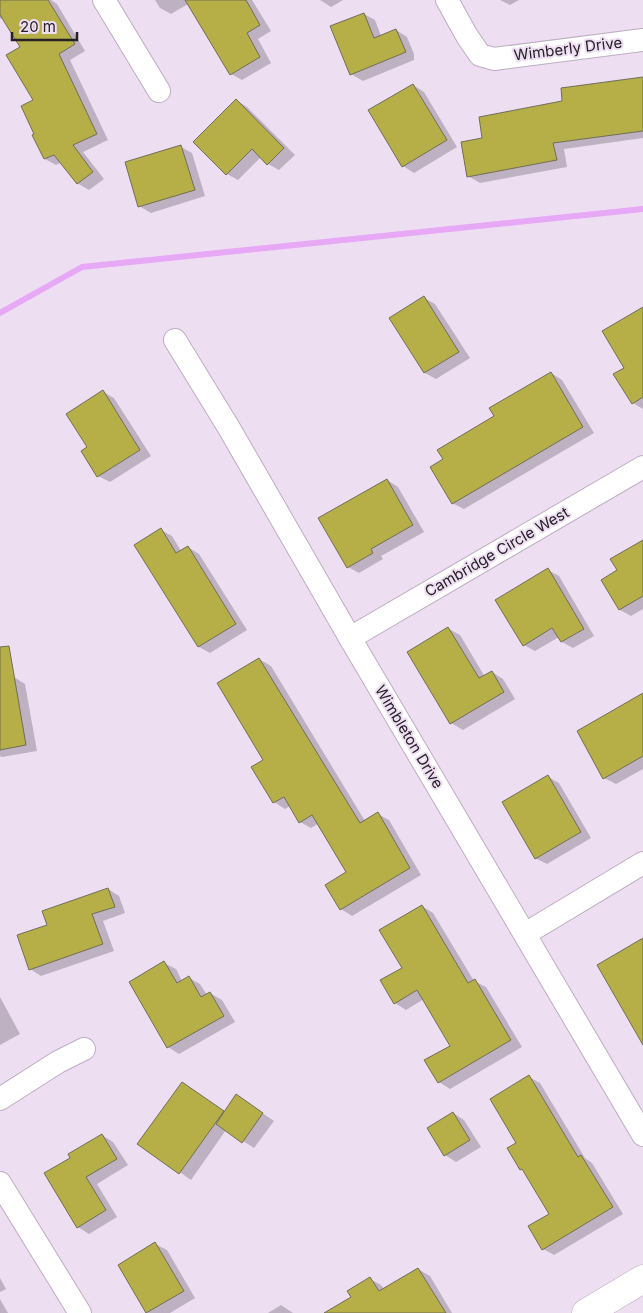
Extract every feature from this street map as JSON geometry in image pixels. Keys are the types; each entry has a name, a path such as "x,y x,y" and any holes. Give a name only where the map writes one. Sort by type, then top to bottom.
{"street":[{"path":"104,0 159,92"},
{"name":"Wimberly Drive","path":"447,0 480,55 494,59 643,40"},
{"name":"Wimbleton Drive","path":"175,340 229,428 350,638 643,1135"},
{"name":"Cambridge Circle West","path":"350,638 643,467"},
{"path":"525,934 643,863"},
{"path":"0,1099 58,1062 84,1049"},
{"path":"0,1183 80,1313"},
{"path":"586,1313 643,1279"}],"building":[{"path":"0,0 48,0 75,44 59,54 97,134 73,145 93,172 77,184 54,155 44,159 32,135 34,134 21,106 33,100 6,55 20,47 0,15"},
{"path":"185,0 246,0 260,25 247,33 260,57 230,75"},
{"path":"364,13 374,38 396,29 406,52 350,75 330,26"},
{"path":"643,77 643,131 553,143 557,160 467,177 461,142 482,138 479,117 562,101 561,88"},
{"path":"413,84 447,140 402,167 368,110"},
{"path":"236,99 284,148 267,165 252,149 226,175 193,142"},
{"path":"181,145 195,190 138,207 125,162"},
{"path":"424,296 459,352 424,373 389,318"},
{"path":"643,307 643,397 632,404 613,374 624,368 602,331"},
{"path":"551,372 583,427 452,504 430,467 443,459 437,450 494,416 489,408"},
{"path":"103,390 140,450 97,477 81,451 87,447 66,414"},
{"path":"387,479 413,525 371,549 373,553 347,568 318,518"},
{"path":"161,528 176,553 188,546 236,624 198,647 134,545"},
{"path":"643,540 643,596 619,610 601,580 617,570 610,559"},
{"path":"548,568 584,629 561,642 552,628 523,646 495,600"},
{"path":"448,627 479,678 492,671 504,692 450,724 407,652"},
{"path":"9,646 26,745 0,750 0,647"},
{"path":"259,658 360,823 378,812 410,868 340,910 325,885 346,872 312,815 299,823 284,797 273,803 251,767 263,760 217,683"},
{"path":"643,693 643,756 603,779 577,731"},
{"path":"548,775 581,832 535,859 502,802"},
{"path":"108,888 115,907 92,914 103,944 29,970 17,935 47,925 42,911"},
{"path":"422,905 468,983 475,979 511,1040 438,1083 424,1060 450,1046 417,990 394,1004 380,980 402,968 379,930"},
{"path":"643,938 643,1045 597,965"},
{"path":"164,961 177,983 189,976 201,997 210,992 224,1016 167,1048 129,982"},
{"path":"529,1075 578,1157 581,1155 613,1207 542,1250 528,1226 549,1214 507,1148 516,1143 490,1099"},
{"path":"182,1082 224,1111 179,1174 137,1144"},
{"path":"236,1094 263,1113 242,1143 216,1124"},
{"path":"453,1112 470,1140 444,1156 427,1128"},
{"path":"102,1134 117,1159 86,1177 106,1210 77,1228 44,1173 70,1158 68,1154"},
{"path":"155,1242 184,1291 146,1313 118,1265"},
{"path":"418,1268 446,1313 324,1313 351,1297 347,1291 370,1277 379,1291"}],"waterway":[{"path":"0,313 82,267 643,209"}]}
